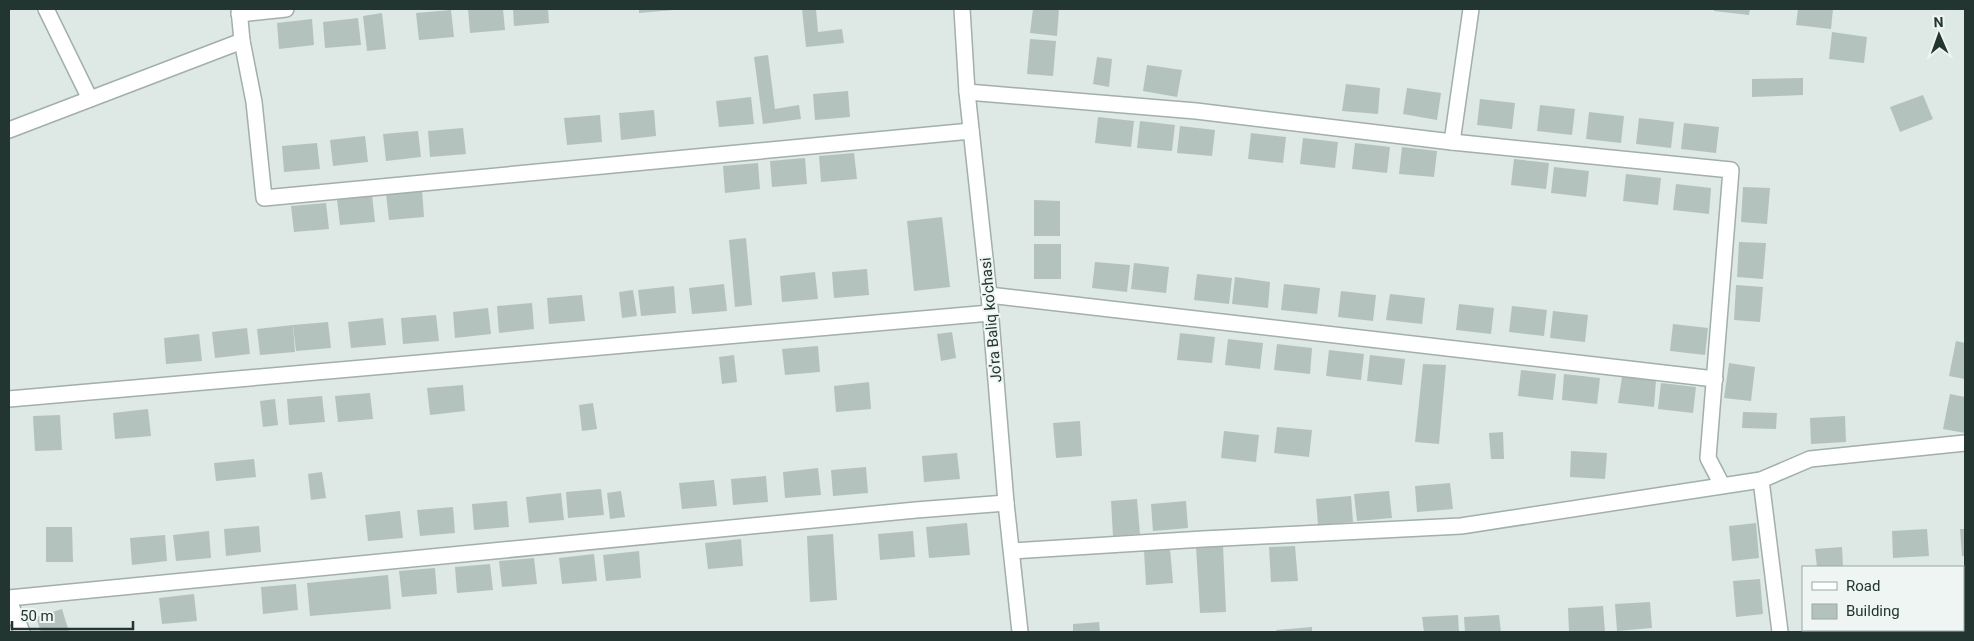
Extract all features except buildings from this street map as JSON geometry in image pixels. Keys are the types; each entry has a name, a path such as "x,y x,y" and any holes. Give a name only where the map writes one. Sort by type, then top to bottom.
{"street":[{"path":"46,9 90,99"},
{"path":"286,9 239,11 242,41 254,102 264,198 971,131"},
{"name":"Jo'ra Baliq ko'chasi","path":"962,9 967,92 989,294 1006,503 1020,632"},
{"path":"1452,142 1471,9"},
{"path":"9,130 242,41"},
{"path":"967,92 1196,111 1452,142 1731,170 1708,458 1722,485"},
{"path":"989,294 1715,379"},
{"path":"9,399 990,313"},
{"path":"1012,552 1203,539 1461,526 1761,480 1810,459 1965,443"},
{"path":"1761,480 1780,632"},
{"path":"19,632 9,600 897,512 1006,503"}]}
